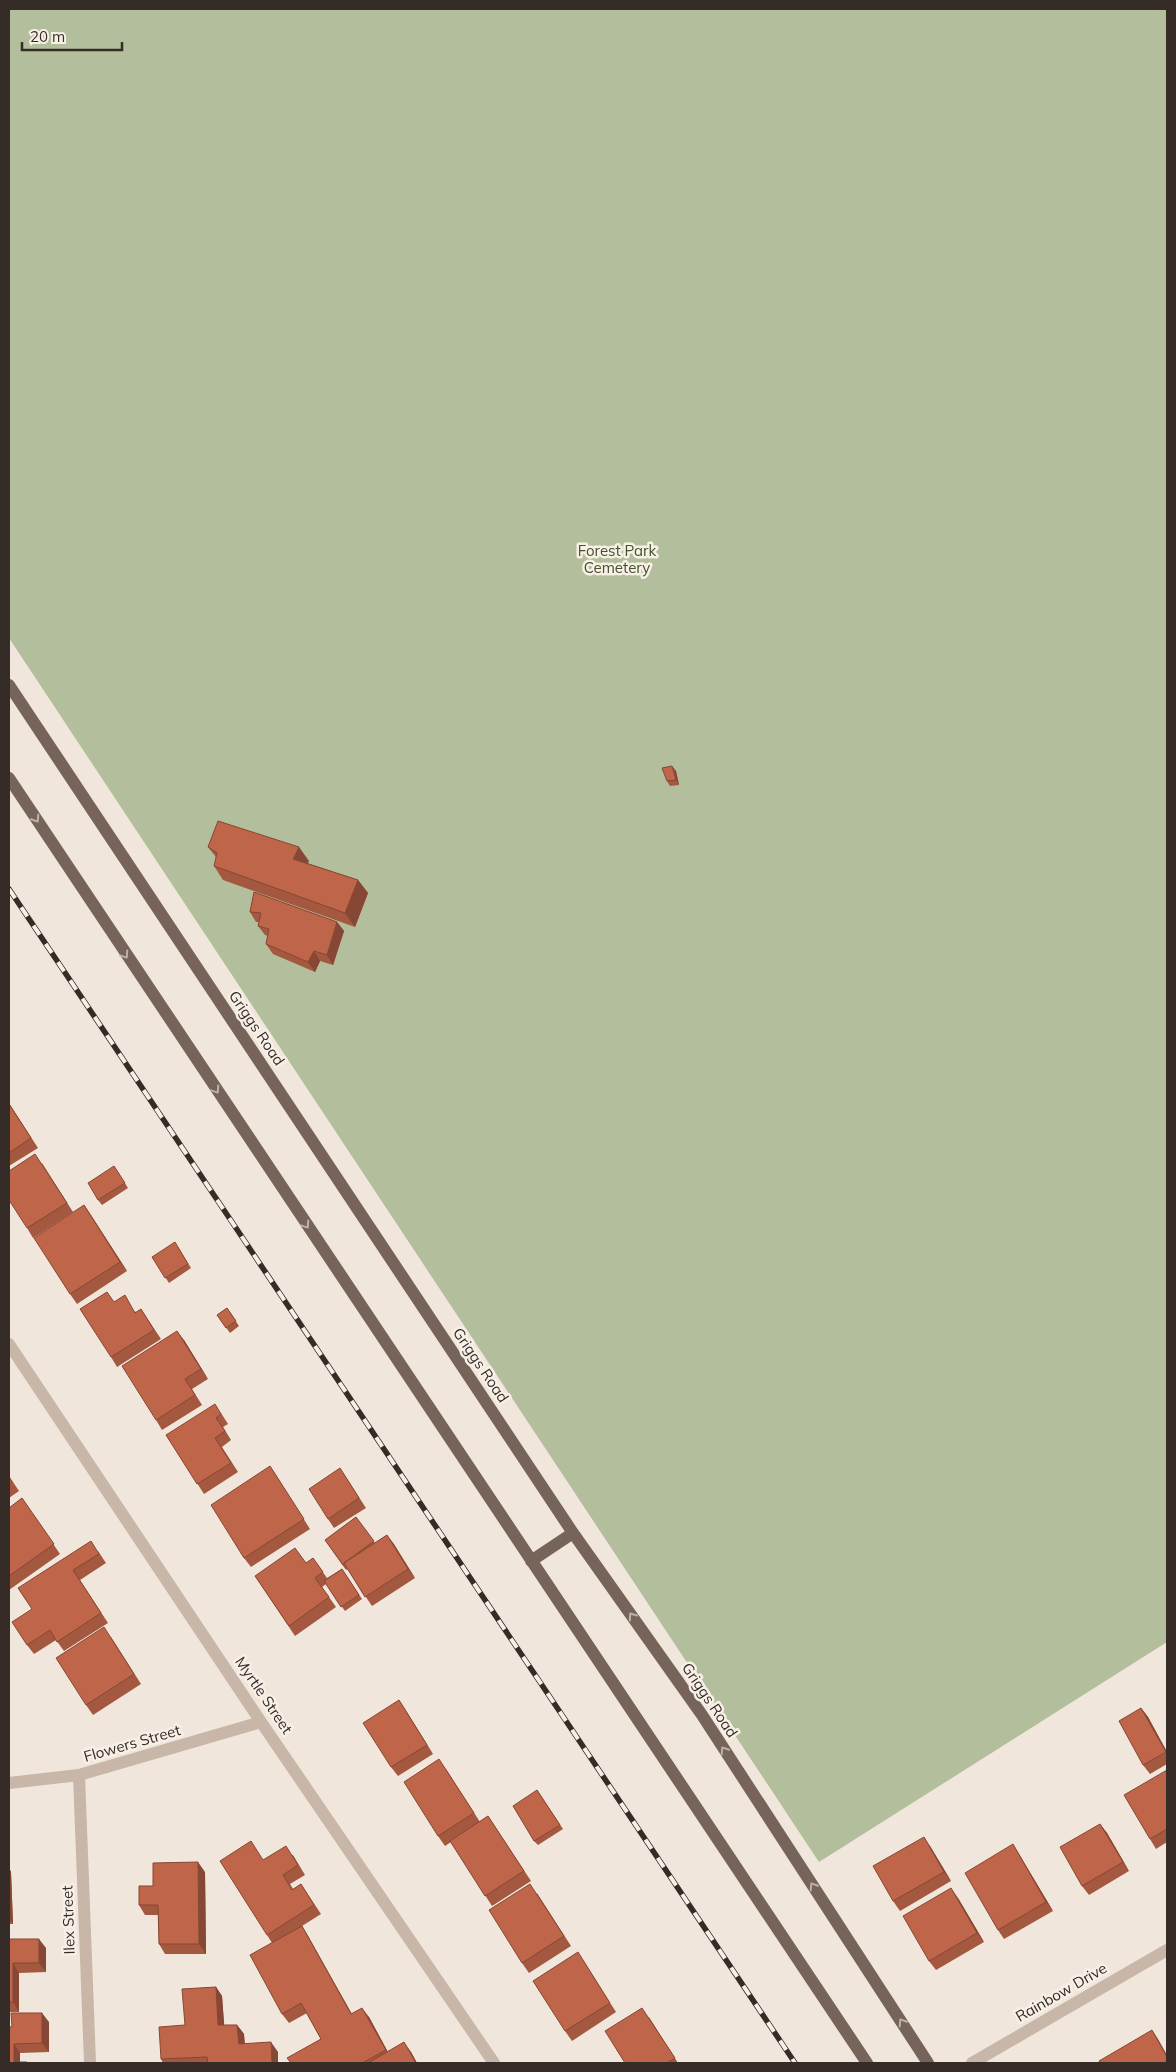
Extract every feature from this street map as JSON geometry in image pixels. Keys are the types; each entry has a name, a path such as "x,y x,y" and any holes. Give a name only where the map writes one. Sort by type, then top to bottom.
{"main road":[{"name":"Griggs Road","path":"9,685 573,1533 702,1715 928,2063"},
{"path":"9,778 868,2063"},
{"path":"531,1561 573,1533"}],"street":[{"name":"Myrtle Street","path":"9,1344 261,1722 494,2063"},
{"name":"Flowers Street","path":"9,1783 79,1775 261,1722"},
{"name":"Ilex Street","path":"79,1775 90,2063"},
{"name":"Rainbow Drive","path":"972,2063 1167,1950"}],"green space":[{"name":"Forest Park Cemetery","path":"9,9 1167,9 1167,1642 819,1862 9,638"}],"building":[{"path":"672,766 676,780 667,781 662,768"},
{"path":"218,821 299,847 293,859 358,880 345,913 214,866 217,853 208,847"},
{"path":"254,892 337,922 327,955 314,951 308,962 266,944 269,929 258,926 261,913 250,912"},
{"path":"9,1104 31,1138 9,1153"},
{"path":"35,1154 67,1203 27,1228 9,1200 9,1171"},
{"path":"114,1166 125,1183 98,1200 88,1183"},
{"path":"84,1205 120,1262 70,1294 34,1238"},
{"path":"175,1242 188,1264 165,1278 152,1257"},
{"path":"107,1292 114,1302 125,1295 135,1313 141,1309 154,1330 111,1357 80,1309"},
{"path":"227,1308 236,1321 226,1328 217,1315"},
{"path":"177,1331 201,1369 185,1379 195,1395 156,1420 122,1366"},
{"path":"215,1404 221,1414 216,1418 225,1431 215,1438 231,1463 197,1484 166,1435"},
{"path":"270,1466 304,1519 244,1558 211,1505"},
{"path":"340,1468 359,1498 328,1519 309,1489"},
{"path":"22,1498 54,1544 9,1576 9,1508"},
{"path":"356,1517 374,1541 343,1565 325,1540"},
{"path":"387,1535 408,1569 365,1597 344,1563"},
{"path":"91,1541 99,1554 73,1570 101,1613 57,1642 50,1630 27,1645 12,1622 32,1609 18,1588"},
{"path":"295,1548 306,1563 313,1558 323,1572 315,1578 329,1597 289,1626 255,1576"},
{"path":"342,1569 359,1595 341,1607 324,1581"},
{"path":"104,1627 134,1674 86,1705 56,1658"},
{"path":"399,1700 427,1745 391,1767 363,1723"},
{"path":"1141,1708 1166,1752 1143,1765 1119,1721"},
{"path":"439,1759 474,1813 438,1836 404,1782"},
{"path":"1167,1770 1167,1829 1150,1839 1124,1795"},
{"path":"537,1790 560,1825 534,1841 513,1806"},
{"path":"488,1816 524,1871 485,1896 450,1841"},
{"path":"1100,1824 1123,1862 1082,1886 1060,1847"},
{"path":"924,1837 944,1872 893,1901 873,1866"},
{"path":"251,1841 263,1860 286,1846 298,1865 283,1875 292,1890 301,1884 314,1905 267,1935 220,1861"},
{"path":"1013,1844 1046,1902 998,1930 965,1873"},
{"path":"198,1862 199,1944 159,1944 158,1905 139,1905 139,1886 153,1886 153,1863"},
{"path":"530,1884 564,1936 522,1963 489,1910"},
{"path":"951,1888 977,1933 929,1961 903,1916"},
{"path":"302,1926 351,2014 362,2008 386,2050 362,2063 291,2063 287,2058 321,2039 301,2003 282,2014 250,1955"},
{"path":"9,1939 39,1939 39,1963 13,1963 13,2002 9,2002"},
{"path":"578,1952 610,2003 565,2031 533,1981"},
{"path":"216,1987 218,2025 237,2025 239,2044 271,2042 272,2063 208,2063 207,2057 161,2059 159,2027 185,2025 182,1989"},
{"path":"642,2008 675,2058 667,2063 625,2063 605,2031"},
{"path":"11,2013 42,2013 42,2043 14,2044 14,2062 27,2063 9,2063 9,2027 12,2027"},
{"path":"1152,2030 1167,2057 1167,2063 1100,2063 1099,2061"},
{"path":"404,2042 416,2063 368,2063"}],"railway":[{"path":"9,889 795,2063"}]}
